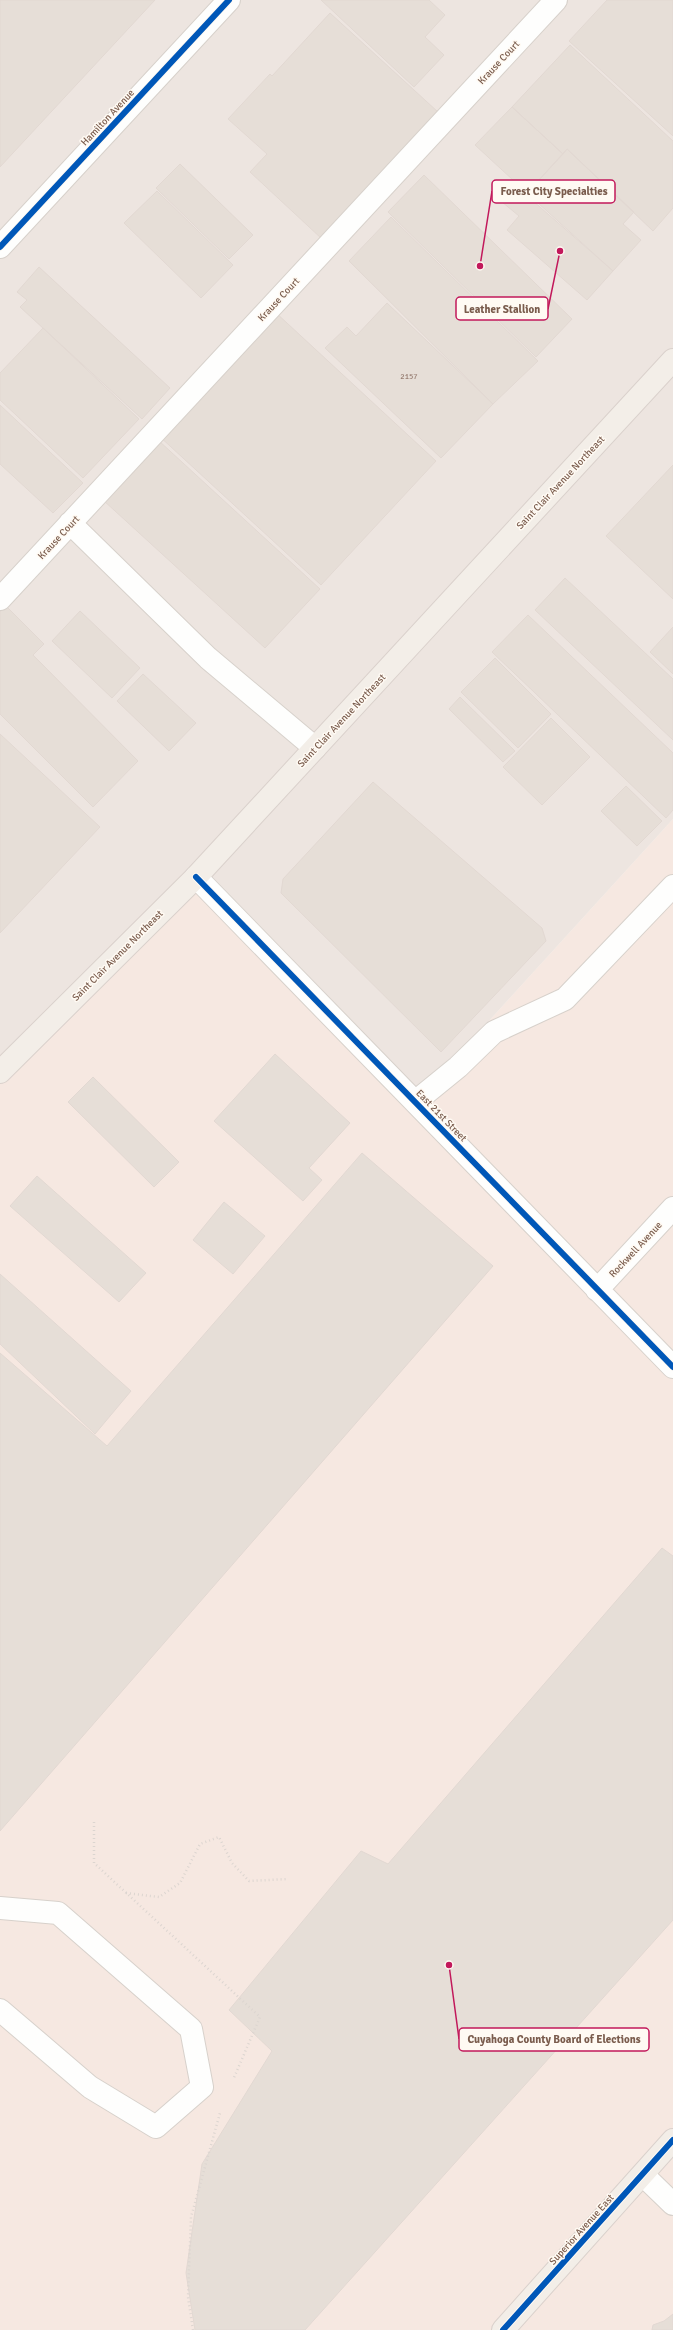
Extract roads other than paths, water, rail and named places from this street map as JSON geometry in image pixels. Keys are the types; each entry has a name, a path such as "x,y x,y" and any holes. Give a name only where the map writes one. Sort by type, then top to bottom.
{"main road":[{"name":"Saint Clair Avenue Northeast","path":"0,1072 196,877 673,360"},
{"name":"Superior Avenue East","path":"503,2330 643,2176 673,2140"}],"street":[{"name":"Hamilton Avenue","path":"0,247 229,0"},
{"name":"Krause Court","path":"0,599 556,0"},
{"path":"70,523 208,658 315,748"},
{"name":"East 21st Street","path":"196,877 673,1367"},
{"path":"415,1102 458,1068 494,1032 565,999 673,886"},
{"name":"Rockwell Avenue","path":"597,1290 673,1208"},
{"path":"0,1908 58,1913 191,2029 202,2087 156,2127 90,2087 0,2010"},
{"path":"643,2176 673,2204"}],"place":[{"name":"Leather Stallion","path":"560,251"},
{"name":"Forest City Specialties","path":"480,266"},
{"name":"Cuyahoga County Board of Elections","path":"449,1965"}]}
